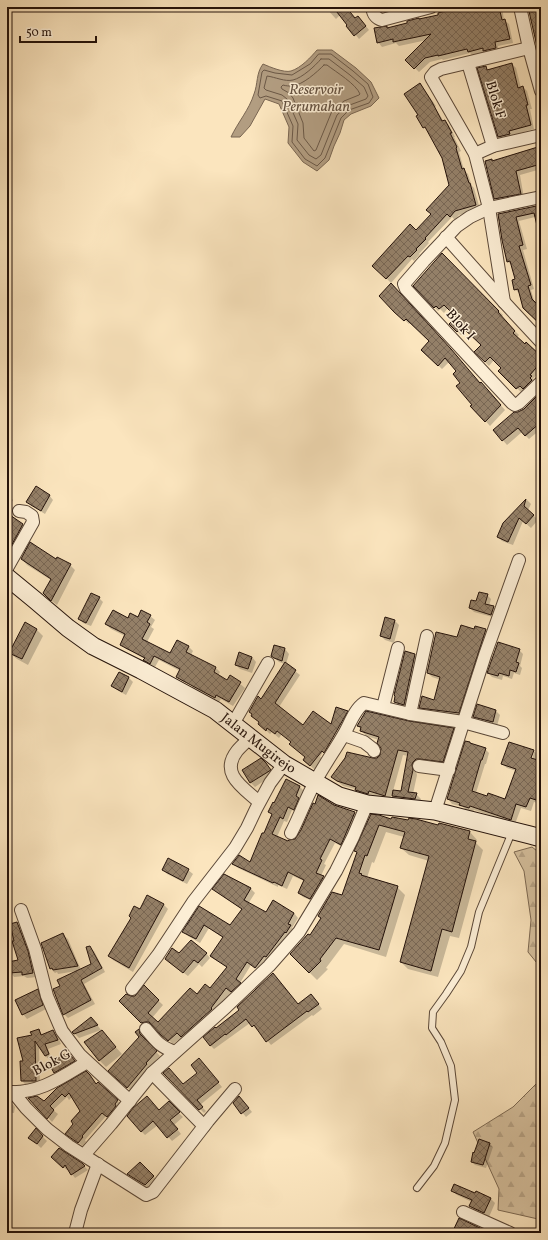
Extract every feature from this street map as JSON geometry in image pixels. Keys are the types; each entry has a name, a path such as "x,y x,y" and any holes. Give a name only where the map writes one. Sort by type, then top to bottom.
{"street":[{"path":"372,7 374,15 382,20 431,7"},
{"path":"520,7 541,91"},
{"path":"504,302 489,208 475,154 431,77 437,70 530,48"},
{"name":"Blok F","path":"468,63 493,146"},
{"path":"475,154 493,146 541,135"},
{"name":"Blok I","path":"541,197 489,208 470,217 457,226 446,237 404,284 405,287 514,405 519,403 541,382"},
{"path":"446,237 541,342"},
{"path":"7,568 33,522 30,514 19,510"},
{"path":"435,811 485,655 519,560"},
{"name":"Jalan Mugirejo","path":"7,577 68,628 93,646 215,710 284,764 338,796 367,804 435,811 541,838"},
{"path":"410,714 427,636"},
{"path":"383,707 398,648"},
{"path":"233,724 268,663"},
{"path":"291,832 314,782 353,717 363,704 367,703 410,714 463,722 503,733"},
{"path":"344,734 364,742 371,746 374,751"},
{"path":"251,737 236,752 230,769 235,780 259,802"},
{"path":"132,989 158,956 193,902 234,848 247,828 270,783 284,764"},
{"path":"420,766 449,770"},
{"path":"84,1155 152,1073 226,1007 269,966 299,932 336,871 367,804"},
{"path":"21,910 36,949 48,996 62,1031 80,1055 130,1101"},
{"path":"146,1029 158,1044 175,1052"},
{"name":"Blok G","path":"10,1092 37,1089 50,1084 87,1062"},
{"path":"152,1073 204,1126"},
{"path":"10,1092 47,1129 69,1146 146,1195 154,1192 204,1126 236,1089"},
{"path":"75,1233 81,1210 98,1164"},
{"path":"463,1212 510,1233"}],"lane":[{"path":"418,1188 434,1166 445,1143 455,1100 451,1066 441,1042 432,1028 433,1012 461,971 471,947 479,912 512,830"}],"green space":[{"path":"532,847 541,854 541,968 528,952 531,920 524,871 514,852"},
{"path":"541,1079 541,1218 538,1219 498,1210 499,1189 473,1132 513,1107"}],"water":[{"name":"Reservoir Perumahan","path":"317,50 332,50 356,68 371,82 379,98 371,106 351,114 344,120 329,160 317,171 303,162 288,143 289,127 279,104 265,99 250,126 240,137 231,137 252,100 259,71 263,64 281,70 295,70 309,59"}],"building":[{"path":"333,7 346,7 355,18 358,16 366,26 354,36"},
{"path":"452,7 499,7 502,20 505,19 510,39 495,42 496,48 483,51 483,48 468,52 467,49 425,58 414,69 405,60 431,34 393,42 393,39 377,43 374,28 387,26 387,28 407,23 407,21 438,15 438,13 453,9"},
{"path":"528,7 541,7 541,54 539,55"},
{"path":"512,63 518,88 523,86 531,125 509,131 510,134 498,137 477,68 486,66 487,70"},
{"path":"420,83 442,121 445,120 452,133 450,133 457,147 462,169 464,168 470,183 476,205 455,211 450,217 447,214 425,238 426,239 416,249 417,250 410,257 408,256 386,279 372,266 410,224 416,230 431,214 426,210 449,185 442,158 425,127 423,128 416,116 418,115 404,94"},
{"path":"541,146 541,164 516,171 521,194 494,199 485,161 492,159 492,161"},
{"path":"541,205 541,230 538,230 534,213 516,217 523,245 519,246 531,285 528,286 532,299 541,308 541,325 523,308 518,289 514,290 512,280 515,279 510,261 507,262 498,214"},
{"path":"442,253 499,311 498,312 515,331 513,333 525,344 526,342 541,356 541,362 530,375 532,376 530,378 532,380 523,389 520,386 516,389 498,371 501,368 490,357 485,362 474,352 481,345 462,327 457,332 449,324 456,317 444,305 439,309 436,306 434,308 413,286"},
{"path":"391,283 501,405 485,422 470,406 472,405 456,386 460,383 453,374 456,371 445,358 438,366 421,350 429,341 406,319 404,321 394,312 379,296"},
{"path":"541,392 541,422 525,436 518,428 502,441 493,430 514,412 524,409"},
{"path":"36,486 50,495 41,511 26,502"},
{"path":"526,499 524,506 534,515 526,524 519,518 508,542 497,537 503,523"},
{"path":"7,513 23,524 9,550 7,549"},
{"path":"30,542 56,559 57,557 71,564 51,601 43,593 51,579 21,559"},
{"path":"479,592 488,594 485,604 494,606 491,615 469,608 471,600 476,601"},
{"path":"91,593 100,597 86,623 78,619"},
{"path":"113,610 128,618 130,613 138,617 141,610 151,615 147,622 150,624 142,639 170,653 177,640 189,646 186,652 216,667 214,672 227,680 230,675 241,682 229,702 216,695 215,698 176,677 180,669 154,656 150,664 143,660 145,658 120,645 125,634 105,624"},
{"path":"385,617 395,620 390,639 380,636"},
{"path":"25,622 37,629 22,659 9,653"},
{"path":"461,625 474,629 475,626 486,629 459,713 419,708 422,696 434,700 440,677 427,673 436,632 457,637"},
{"path":"498,642 520,649 516,662 519,663 516,672 510,670 509,676 499,673 498,676 487,673"},
{"path":"274,645 285,648 282,661 271,656"},
{"path":"405,651 415,654 404,705 394,702 394,695"},
{"path":"239,652 252,657 248,669 235,665"},
{"path":"285,662 296,670 275,703 303,725 313,711 331,724 336,707 348,711 324,753 322,751 310,766 303,760 305,757 289,744 291,742 277,731 275,734 267,728 266,731 258,724 259,722 251,716 252,714 249,712 258,696 261,699"},
{"path":"119,672 129,677 122,692 111,686"},
{"path":"477,704 496,710 493,722 473,717"},
{"path":"366,711 409,721 454,728 443,762 416,759 413,762 413,770 408,792 417,793 415,799 392,796 393,790 401,791 408,752 398,750 385,796 369,791 368,794 355,790 356,787 337,781 331,777 345,758 347,752 373,758 377,758 380,755 381,748 377,743 379,737 360,731 361,727 357,726"},
{"path":"465,741 486,748 472,791 487,796 488,793 505,799 516,769 501,764 509,742 534,750 531,758 541,761 541,793 538,793 536,800 530,798 526,807 516,804 511,820 470,806 469,808 459,805 460,803 447,799"},
{"path":"261,758 271,770 250,783 242,770"},
{"path":"286,779 300,786 296,796 299,798 294,810 288,807 283,819 280,817 272,834 288,841 295,839 301,830 313,803 315,804 318,795 334,805 355,812 341,845 330,839 320,859 322,860 316,873 324,876 310,899 298,893 304,880 288,872 282,886 232,864 239,855 250,862 272,814 268,812"},
{"path":"371,814 391,819 392,817 408,820 409,818 416,819 470,831 468,839 476,841 452,932 442,929 431,971 400,962 429,856 400,848 405,832 379,825 367,856 365,855 359,873 362,874 361,875 398,886 379,950 336,938 320,959 321,961 309,973 290,954 308,934 310,935 321,918 318,916 332,892 342,895 357,852 354,851"},
{"path":"168,858 189,869 183,881 162,870"},
{"path":"224,874 251,888 244,900 266,912 273,900 294,913 288,924 291,925 266,957 264,956 255,968 247,962 236,979 241,983 231,992 226,988 211,1008 212,1009 181,1037 177,1033 168,1041 149,1022 141,1023 119,1001 126,994 135,996 144,985 159,1000 148,1013 158,1022 190,988 197,994 205,984 210,988 227,967 210,956 223,937 204,925 196,939 182,932 199,906 230,925 242,909 212,889"},
{"path":"147,895 164,904 129,968 108,956 131,918 129,916 134,906 140,909"},
{"path":"17,922 28,951 33,973 22,975 22,972 9,973 8,962 18,960 12,941 14,941 10,924"},
{"path":"63,933 78,966 53,970 52,968 50,969 41,943"},
{"path":"191,940 207,953 198,963 194,960 183,973 165,959 172,948 179,953"},
{"path":"90,946 102,968 81,980 91,1000 63,1015 53,989 60,986 57,980 91,964 86,947"},
{"path":"273,973 298,1004 311,994 319,1004 308,1012 307,1011 266,1042 254,1025 252,1027 246,1019 210,1046 203,1037 239,1010 237,1007"},
{"path":"38,989 43,1005 22,1015 15,1000"},
{"path":"91,1017 98,1025 74,1034 72,1032"},
{"path":"39,1029 41,1035 53,1030 58,1040 45,1044 49,1054 45,1056 35,1041 36,1081 21,1081 20,1061 23,1061 17,1038 32,1035 30,1032"},
{"path":"139,1029 140,1034 157,1051 127,1088 108,1071 139,1037 135,1032"},
{"path":"102,1030 116,1047 99,1061 84,1042"},
{"path":"68,1052 75,1061 54,1073 49,1064"},
{"path":"199,1058 219,1082 197,1100 203,1107 199,1110 163,1073 169,1068 183,1084 197,1073 191,1065"},
{"path":"86,1071 96,1084 98,1082 118,1100 115,1104 116,1106 107,1117 102,1113 82,1136 83,1137 78,1143 65,1134 73,1124 71,1121 80,1111 69,1093 65,1097 62,1094 50,1106 54,1110 47,1119 28,1098 37,1096 44,1101 57,1088"},
{"path":"147,1096 159,1110 169,1101 180,1112 170,1120 178,1129 167,1138 153,1121 141,1132 127,1116 133,1108"},
{"path":"239,1096 249,1108 241,1114 233,1103"},
{"path":"36,1128 43,1136 37,1144 28,1138"},
{"path":"479,1139 490,1143 483,1165 471,1162 473,1152 474,1153"},
{"path":"59,1148 85,1166 71,1175 65,1165 63,1168 51,1157"},
{"path":"140,1162 154,1176 145,1185 127,1174"},
{"path":"454,1184 475,1193 476,1191 491,1198 484,1213 469,1206 472,1200 451,1191"},
{"path":"459,1218 478,1227 490,1233 452,1233"}]}
